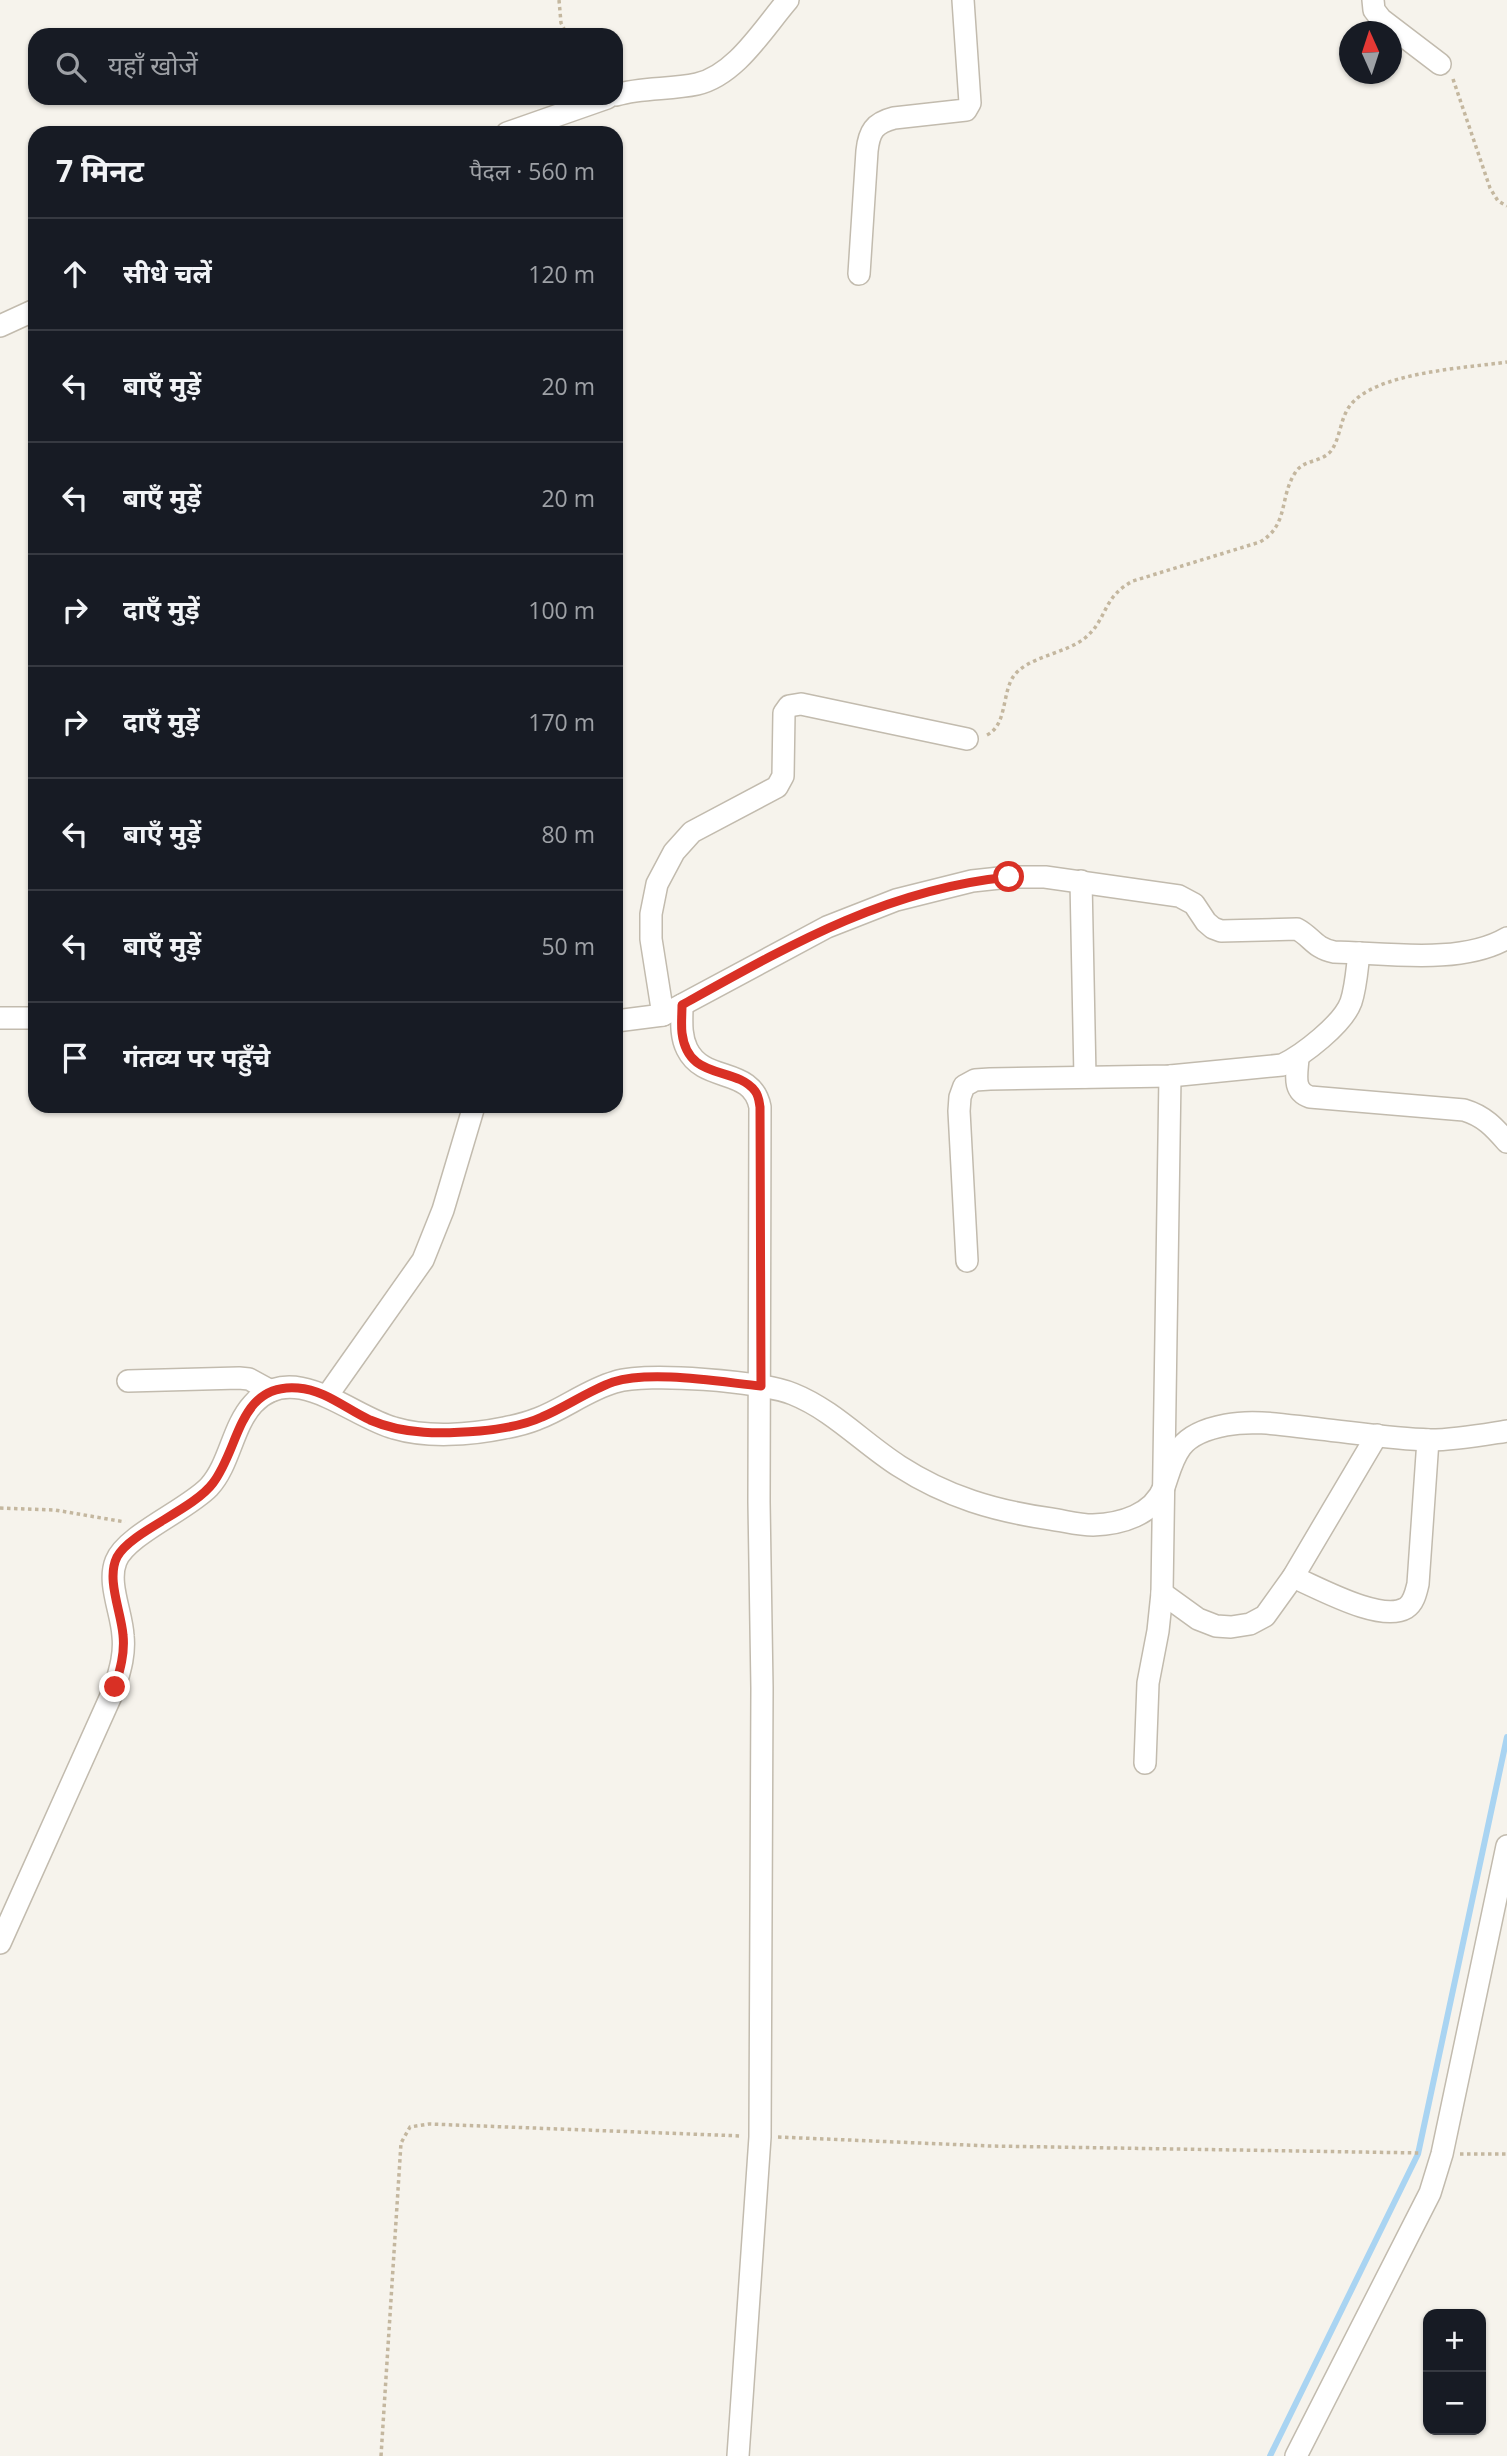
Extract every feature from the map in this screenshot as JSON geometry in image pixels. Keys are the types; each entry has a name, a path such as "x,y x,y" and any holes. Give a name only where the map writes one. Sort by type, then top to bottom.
{"street":[{"path":"623,93 697,84 718,76 738,58 788,0"},
{"path":"859,274 868,144 874,127 894,118 966,110 970,103 963,0"},
{"path":"1373,0 1374,10 1381,19 1440,64"},
{"path":"548,126 565,123 595,105"},
{"path":"0,326 28,313"},
{"path":"663,1015 651,939 651,914 657,884 674,852 692,832 777,787 783,776 782,725 784,713 789,706 801,704 967,739"},
{"path":"623,1020 663,1015 805,937 896,900 972,881 1045,877 1188,899 1213,928 1221,931 1297,929 1322,950 1359,953 1452,953 1484,949 1507,938"},
{"path":"1081,881 1085,1077"},
{"path":"967,1261 959,1111 964,1086 975,1080 990,1079 1170,1076 1282,1065 1298,1058 1343,1016 1354,991 1359,953"},
{"path":"682,1005 682,1033 687,1049 695,1061 749,1085 757,1093 760,1107 760,2137 738,2456"},
{"path":"0,1018 28,1018"},
{"path":"1298,1058 1297,1089 1301,1094 1310,1097 1464,1110 1492,1124 1507,1142"},
{"path":"1145,1763 1147,1683 1158,1630 1162,1593 1170,1076"},
{"path":"327,1396 423,1260 443,1210 472,1113"},
{"path":"128,1381 239,1378 249,1379 271,1391"},
{"path":"0,1943 118,1679 123,1654 123,1636 113,1571 118,1555 132,1541 196,1500 214,1482 253,1403 271,1391 294,1388 312,1390 394,1429 422,1433 457,1433 501,1429 540,1418 614,1382 637,1378 675,1378 761,1386 790,1392 819,1407 897,1465 958,1497 1001,1512 1092,1525 1127,1520 1148,1509 1162,1492 1182,1445 1202,1432 1227,1424 1257,1423 1427,1440 1507,1431"},
{"path":"1162,1593 1198,1619 1216,1626 1250,1624 1265,1616 1293,1577 1377,1434"},
{"path":"1293,1577 1380,1611 1395,1612 1408,1607 1418,1584 1427,1440"},
{"path":"1296,2456 1430,2193 1436,2153 1507,1846"}],"path":[{"path":"559,0 564,28"},
{"path":"1440,64 1452,78 1459,95 1490,188 1498,201 1507,206"},
{"path":"967,739 979,739 991,733 999,723 1012,678 1019,669 1084,638 1093,630 1111,597 1121,587 1260,542 1271,536 1278,526 1293,474 1300,466 1326,456 1333,449 1350,405 1363,393 1399,378 1507,362"},
{"path":"0,1508 55,1510 154,1527"},
{"path":"381,2456 401,2143 410,2127 429,2124 989,2146 1507,2154"}],"waterway":[{"path":"1270,2456 1418,2154 1507,1737"}],"route":[{"path":"115,1687 123,1654 123,1636 113,1571 118,1555 132,1541 196,1500 214,1482 253,1403 271,1391 294,1388 312,1390 394,1429 422,1433 457,1433 501,1429 540,1418 614,1382 637,1378 675,1378 761,1386 760,1107 757,1093 749,1085 695,1061 687,1049 682,1033 682,1005 795,943 864,912 932,890 972,881 1009,877"}]}
